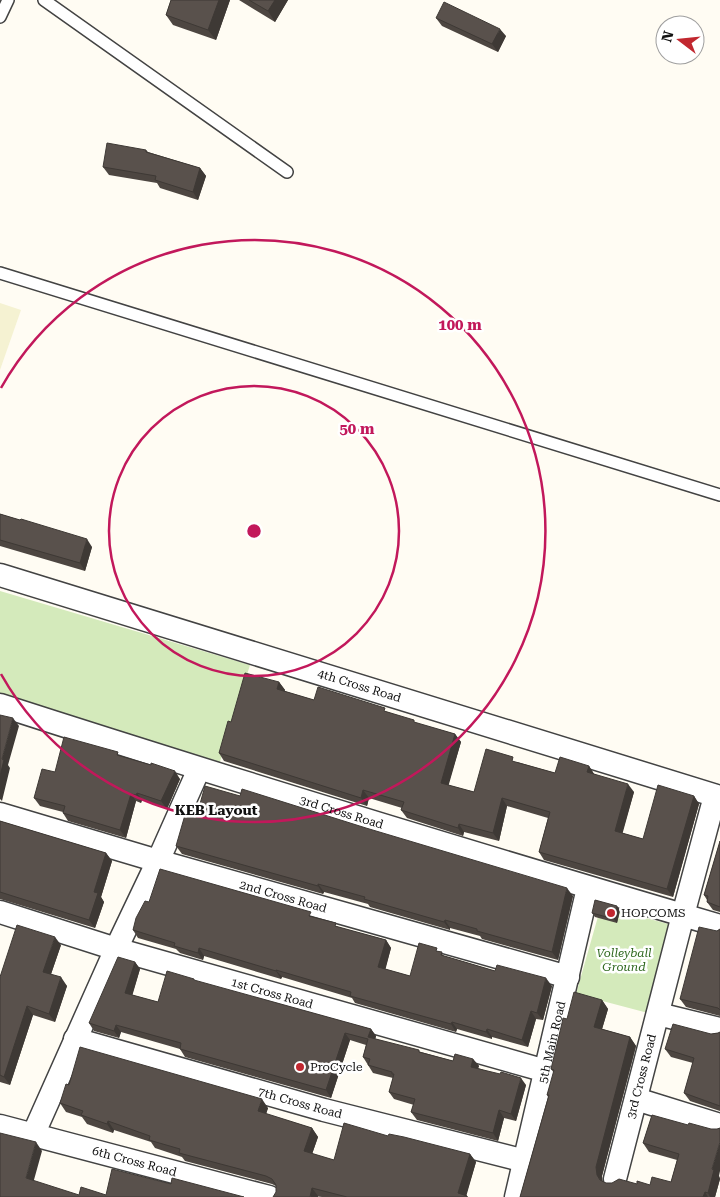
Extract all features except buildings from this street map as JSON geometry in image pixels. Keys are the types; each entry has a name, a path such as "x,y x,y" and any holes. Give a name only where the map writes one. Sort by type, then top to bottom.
{"street":[{"name":"4th Cross Road","path":"0,575 718,796"},
{"name":"3rd Cross Road","path":"0,705 199,769 588,888 720,926"},
{"path":"33,1135 199,769"},
{"name":"3rd Cross Road","path":"615,1178 683,915 718,796"},
{"name":"2nd Cross Road","path":"0,814 158,861 568,977"},
{"name":"5th Main Road","path":"516,1197 588,888"},
{"name":"1st Cross Road","path":"2,919 116,949 546,1071"},
{"path":"658,1014 720,1029"},
{"name":"7th Cross Road","path":"75,1039 324,1110 525,1161"},
{"path":"636,1099 720,1125"},
{"name":"6th Cross Road","path":"0,1126 269,1197"}],"lane":[{"path":"0,17 8,0"},
{"path":"44,0 287,172"},
{"path":"0,273 720,495"}],"shaded area":[{"path":"0,303 21,310 0,370"}],"green space":[{"path":"0,591 250,665 219,765 0,698"},
{"name":"Volleyball Ground","path":"601,906 672,925 648,1013 576,994"}],"place":[{"name":"HOPCOMS","path":"611,913"},
{"name":"ProCycle","path":"300,1067"}],"district":[{"name":"KEB Layout","path":"216,810"}]}
